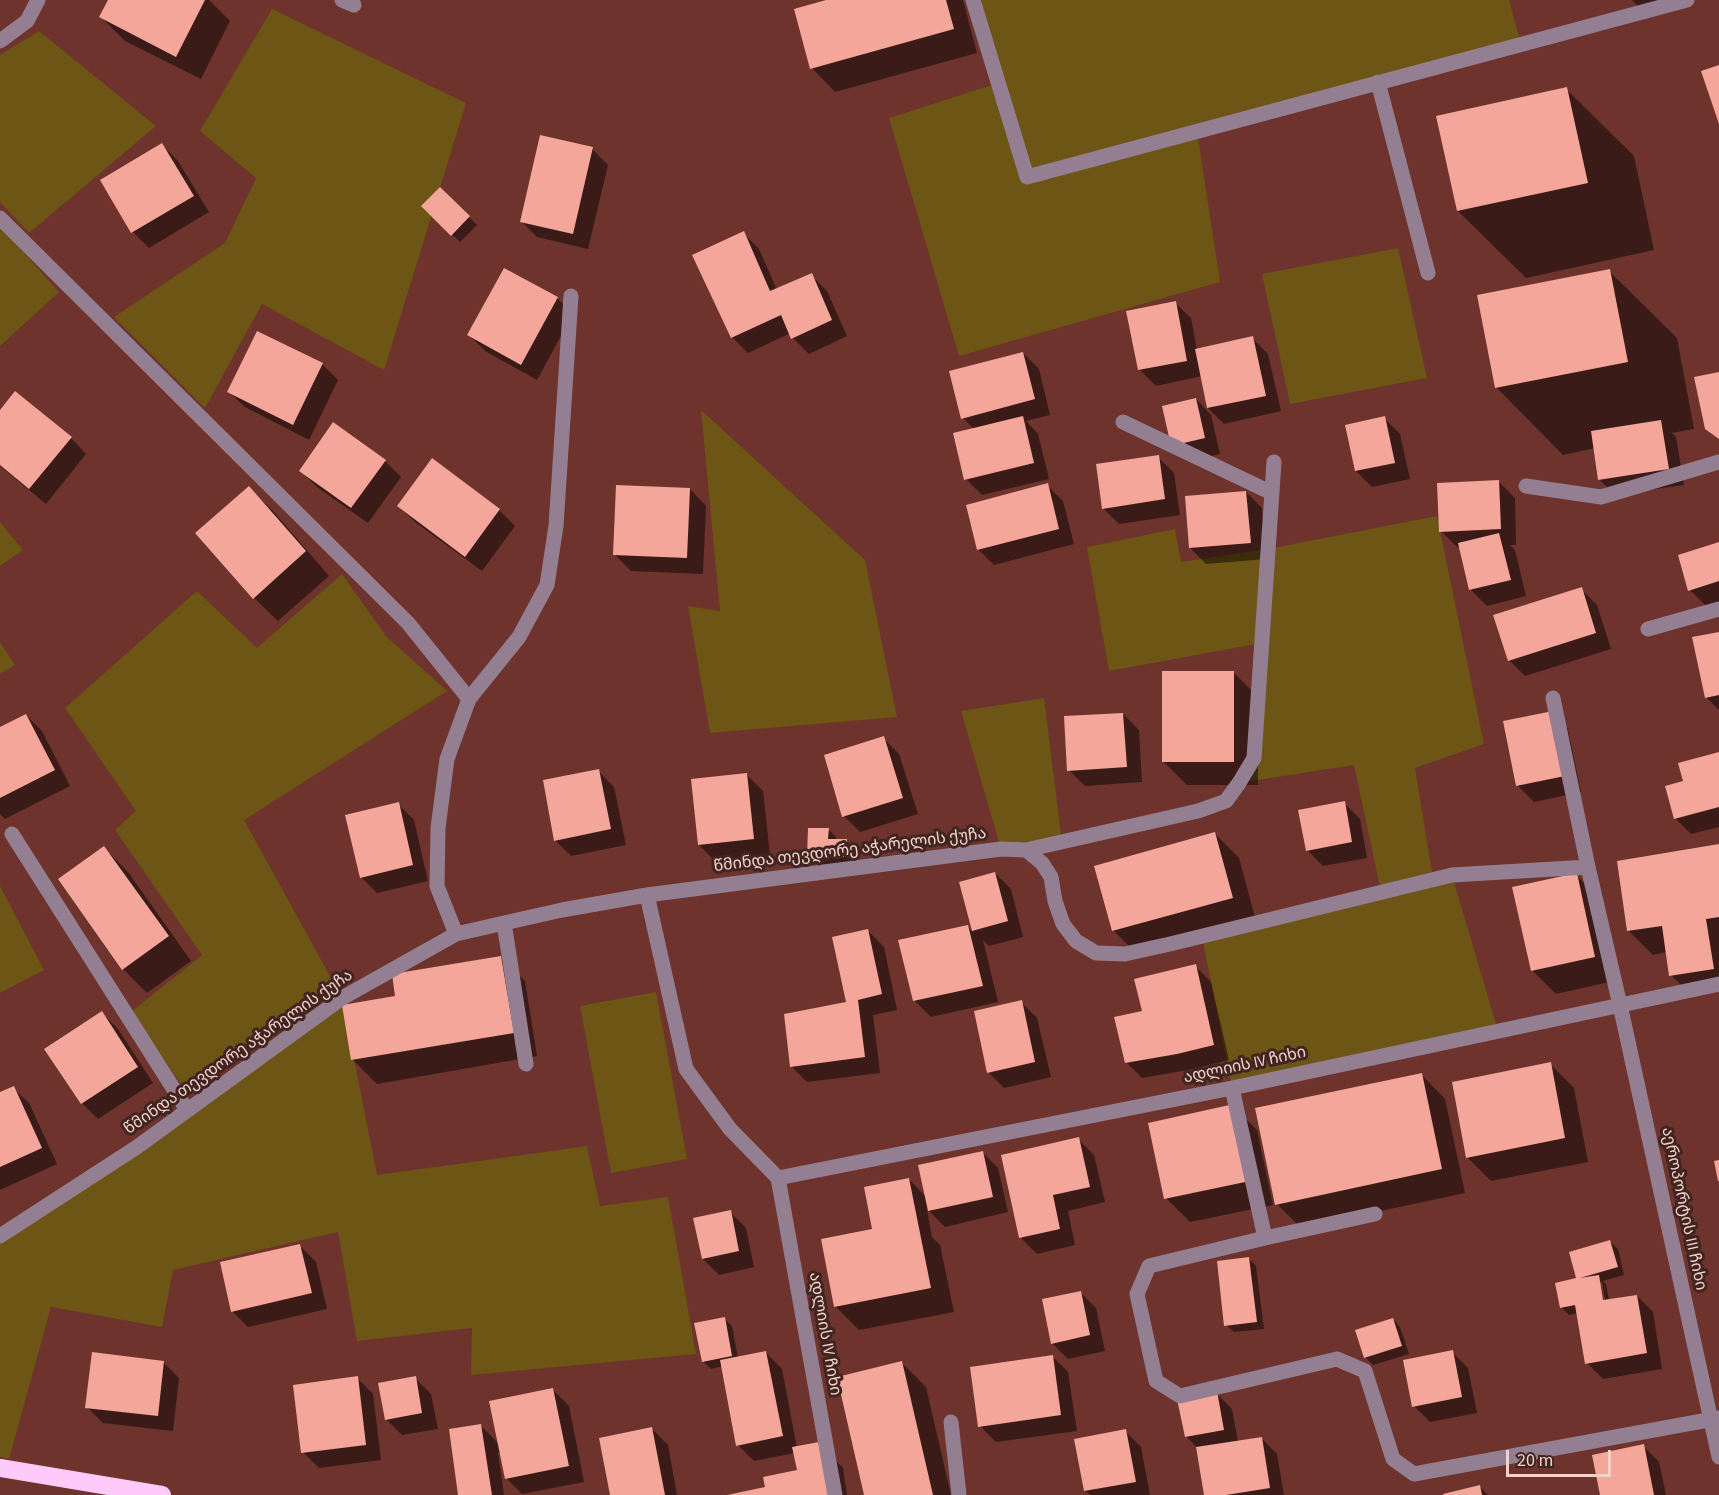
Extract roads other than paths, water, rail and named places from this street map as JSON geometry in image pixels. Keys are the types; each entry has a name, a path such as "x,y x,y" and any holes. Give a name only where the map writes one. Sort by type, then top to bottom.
{"highway":[{"path":"0,1468 162,1495"}],"street":[{"path":"0,41 27,21 38,0"},
{"path":"973,0 1028,177 1686,0"},
{"path":"1378,82 1428,273"},
{"path":"0,218 408,623 470,699"},
{"path":"456,934 437,886 438,828 447,759 470,699 519,637 547,585 556,526 571,296"},
{"path":"1123,422 1272,493"},
{"name":"წმინდა თევდორე აჭარელის ქუჩა","path":"0,1236 137,1147 342,998 456,934 562,910 648,895 1001,849 1026,850 1198,811 1226,801 1254,758 1274,462"},
{"path":"1526,486 1601,497 1719,462"},
{"path":"1648,629 1719,609"},
{"path":"1553,698 1588,867 1620,1005"},
{"path":"12,834 187,1110"},
{"path":"1026,850 1042,863 1051,877 1054,902 1063,924 1076,941 1096,952 1125,954 1452,875 1588,867"},
{"path":"648,895 686,1069 730,1129 778,1179"},
{"path":"504,923 526,1064"},
{"name":"ადლიის IV ჩიხი","path":"835,1495 778,1179 1232,1088 1719,984"},
{"name":"აეროპორტის III ჩიხი","path":"1620,1005 1715,1419 1719,1457"},
{"path":"1232,1088 1265,1238"},
{"path":"1375,1214 1149,1266 1137,1293 1156,1381 1180,1396 1337,1359 1365,1371 1393,1460 1414,1474 1715,1419"},
{"path":"951,1422 959,1495"}]}
